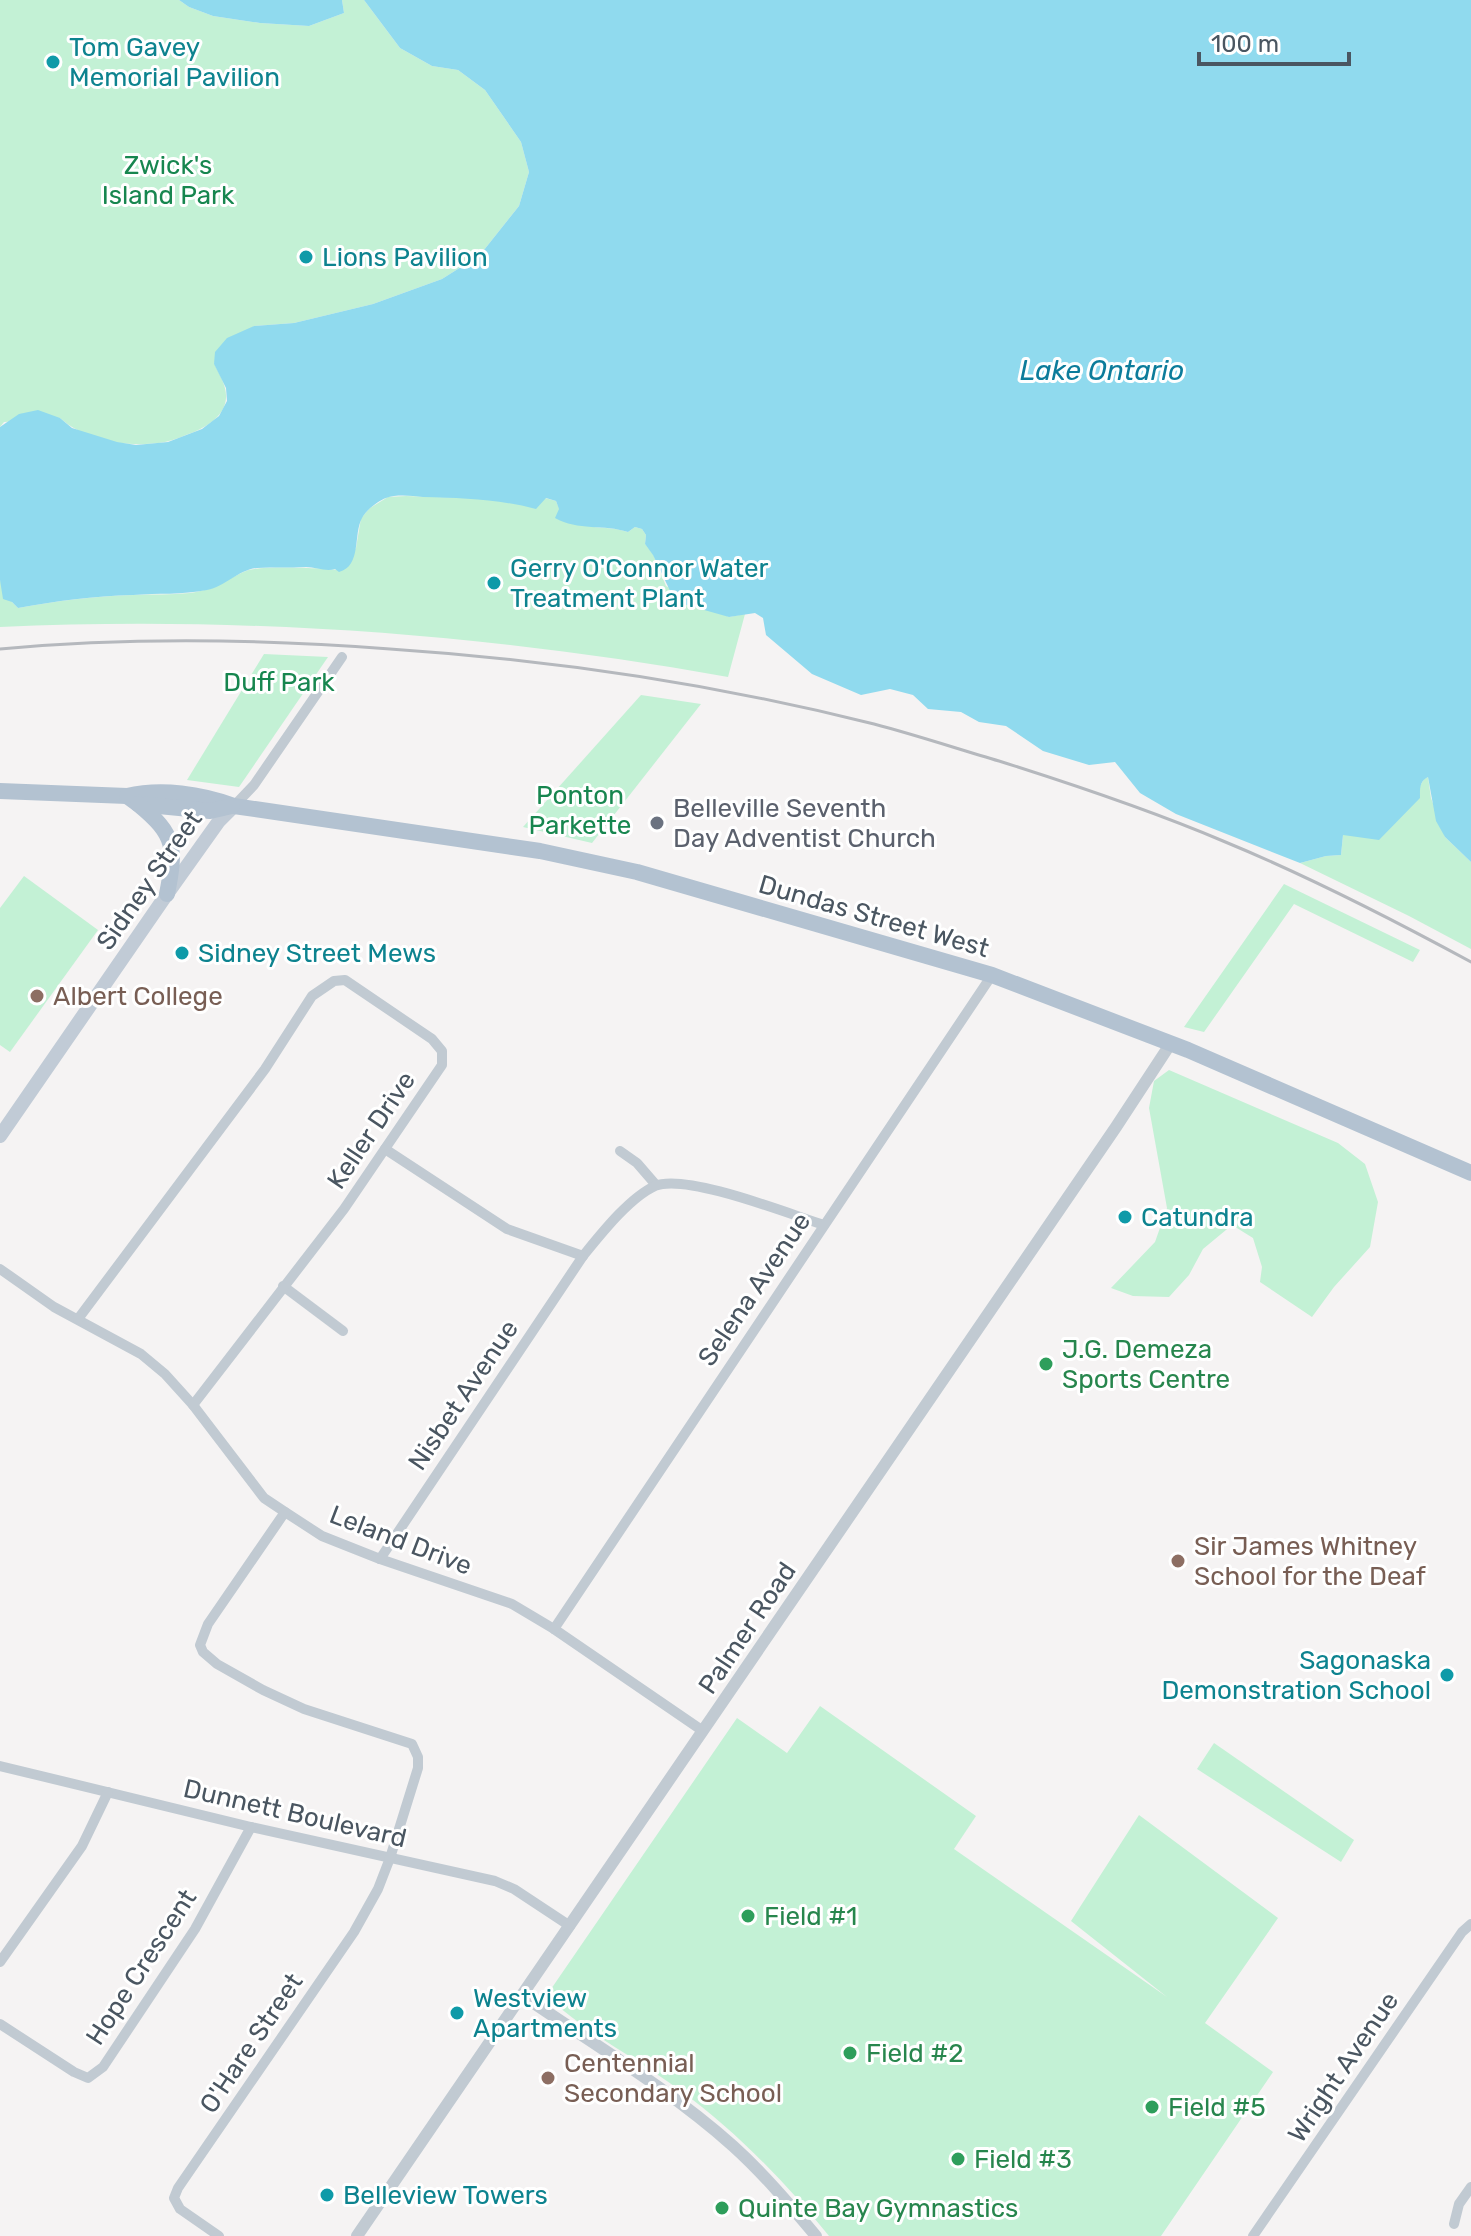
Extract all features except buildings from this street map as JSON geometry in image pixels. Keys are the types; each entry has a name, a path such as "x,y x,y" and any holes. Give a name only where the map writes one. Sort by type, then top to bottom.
{"main road":[{"name":"Dundas Street West","path":"0,791 133,800 210,811 234,806 540,851 637,872 992,975 1171,1043 1471,1173"},
{"path":"133,800 167,832 173,864 167,894"},
{"name":"Sidney Street","path":"0,1136 167,894 219,821 234,806"}],"street":[{"name":"Sidney Street","path":"234,806 254,785 342,657"},
{"name":"Selena Avenue","path":"554,1629 992,975"},
{"name":"Keller Drive","path":"78,1319 265,1069 312,996 334,981 345,980 432,1039 442,1051 442,1065 344,1209 193,1405"},
{"name":"Palmer Road","path":"357,2236 1171,1043"},
{"path":"385,1149 507,1229 583,1256"},
{"path":"620,1151 637,1163 656,1185 685,1183 824,1225"},
{"name":"Nisbet Avenue","path":"380,1559 583,1256 628,1206 656,1185"},
{"name":"Leland Drive","path":"0,1269 54,1307 141,1354 165,1374 193,1405 264,1498 285,1512 322,1536 512,1604 554,1629 703,1731"},
{"path":"283,1286 343,1331"},
{"name":"O'Hare Street","path":"219,2236 180,2209 174,2198 178,2188 354,1932 378,1889 418,1768 418,1757 412,1744 304,1709 263,1690 217,1664 203,1652 200,1645 208,1624 285,1512"},
{"name":"Dunnett Boulevard","path":"0,1766 251,1827 495,1881 514,1889 570,1926"},
{"path":"0,1962 82,1846 108,1792"},
{"name":"Hope Crescent","path":"0,2024 88,2078 103,2067 195,1929 251,1827"},
{"name":"Wright Avenue","path":"1253,2236 1462,1932 1471,1924"},
{"path":"522,1995 693,2113 772,2184 816,2236"},
{"path":"1454,2224 1459,2204 1471,2187"}],"green space":[{"name":"Zwick's Island Park","path":"0,0 179,0 213,16 309,26 344,13 342,0 364,0 400,48 432,66 458,70 485,90 521,142 529,172 519,206 480,255 442,279 373,304 294,323 254,326 214,363 225,389 225,404 215,419 194,432 165,442 138,444 96,438 60,418 4,422 0,427"},
{"path":"388,497 494,499 514,503 545,498 556,501 569,519 586,526 628,532 635,527 642,529 646,535 645,544 653,554 666,586 729,617 745,614 728,677 547,650 366,632 183,624 0,627 0,580 18,608 90,598 190,593 214,587 253,569 338,570 356,548 361,518 370,508"},
{"name":"Duff Park","path":"264,654 328,657 239,787 187,780"},
{"name":"Ponton Parkette","path":"641,695 701,704 592,843 523,827"},
{"path":"1428,777 1431,798 1445,837 1471,862 1471,949 1300,863 1341,855 1343,835 1420,786"},
{"path":"24,876 98,930 10,1052 0,1045 0,908"},
{"path":"1284,884 1420,950 1413,962 1294,904 1204,1032 1184,1027"},
{"path":"1169,1070 1338,1143 1365,1164 1378,1202 1370,1247 1312,1317 1260,1282 1262,1267 1253,1238 1232,1225 1203,1249 1189,1275 1169,1297 1133,1296 1111,1288 1155,1242 1167,1208 1149,1108 1154,1081"},
{"path":"820,1706 976,1816 954,1849 1167,1997 1071,1921 1139,1815 1278,1918 1205,2023 1273,2072 1161,2236 829,2236 778,2177 722,2123 550,1999 549,1992 737,1718 787,1753"},
{"path":"1214,1743 1354,1840 1341,1862 1197,1769"}],"water":[{"path":"179,0 342,0 344,13 309,26 260,23 213,16"},
{"name":"Lake Ontario","path":"364,0 1471,0 1471,862 1445,837 1436,821 1428,777 1422,783 1420,798 1379,840 1343,835 1341,855 1300,863 1176,814 1140,793 1115,762 1089,765 1043,751 1006,726 979,722 961,712 928,709 913,695 890,689 861,695 812,674 766,635 763,618 755,613 729,617 683,604 673,597 645,544 646,535 642,529 635,527 628,532 564,522 555,518 559,509 556,501 546,498 536,509 480,500 386,498 364,515 351,563 339,572 306,567 257,568 198,592 89,598 18,608 3,599 0,580 0,427 19,414 38,410 60,418 72,428 136,445 168,442 202,429 219,416 227,401 226,388 214,364 215,352 227,338 254,326 294,323 373,304 442,279 480,255 519,206 529,172 521,142 485,90 458,70 432,66 400,48"}],"railway":[{"path":"0,649 146,641 244,641 341,646 573,667 754,697 874,724 1140,808 1286,868 1471,962"}],"place":[{"name":"Tom Gavey Memorial Pavilion","path":"53,62"},
{"name":"Lions Pavilion","path":"306,257"},
{"name":"Gerry O'Connor Water Treatment Plant","path":"494,583"},
{"name":"Belleville Seventh Day Adventist Church","path":"657,823"},
{"name":"Sidney Street Mews","path":"182,953"},
{"name":"Albert College","path":"37,996"},
{"name":"Catundra","path":"1125,1217"},
{"name":"J.G. Demeza Sports Centre","path":"1046,1364"},
{"name":"Sir James Whitney School for the Deaf","path":"1178,1561"},
{"name":"Sagonaska Demonstration School","path":"1447,1675"},
{"name":"Field #1","path":"748,1916"},
{"name":"Westview Apartments","path":"457,2013"},
{"name":"Field #2","path":"850,2053"},
{"name":"Centennial Secondary School","path":"548,2078"},
{"name":"Field #5","path":"1152,2107"},
{"name":"Field #3","path":"958,2159"},
{"name":"Belleview Towers","path":"327,2195"},
{"name":"Quinte Bay Gymnastics","path":"722,2208"}]}
